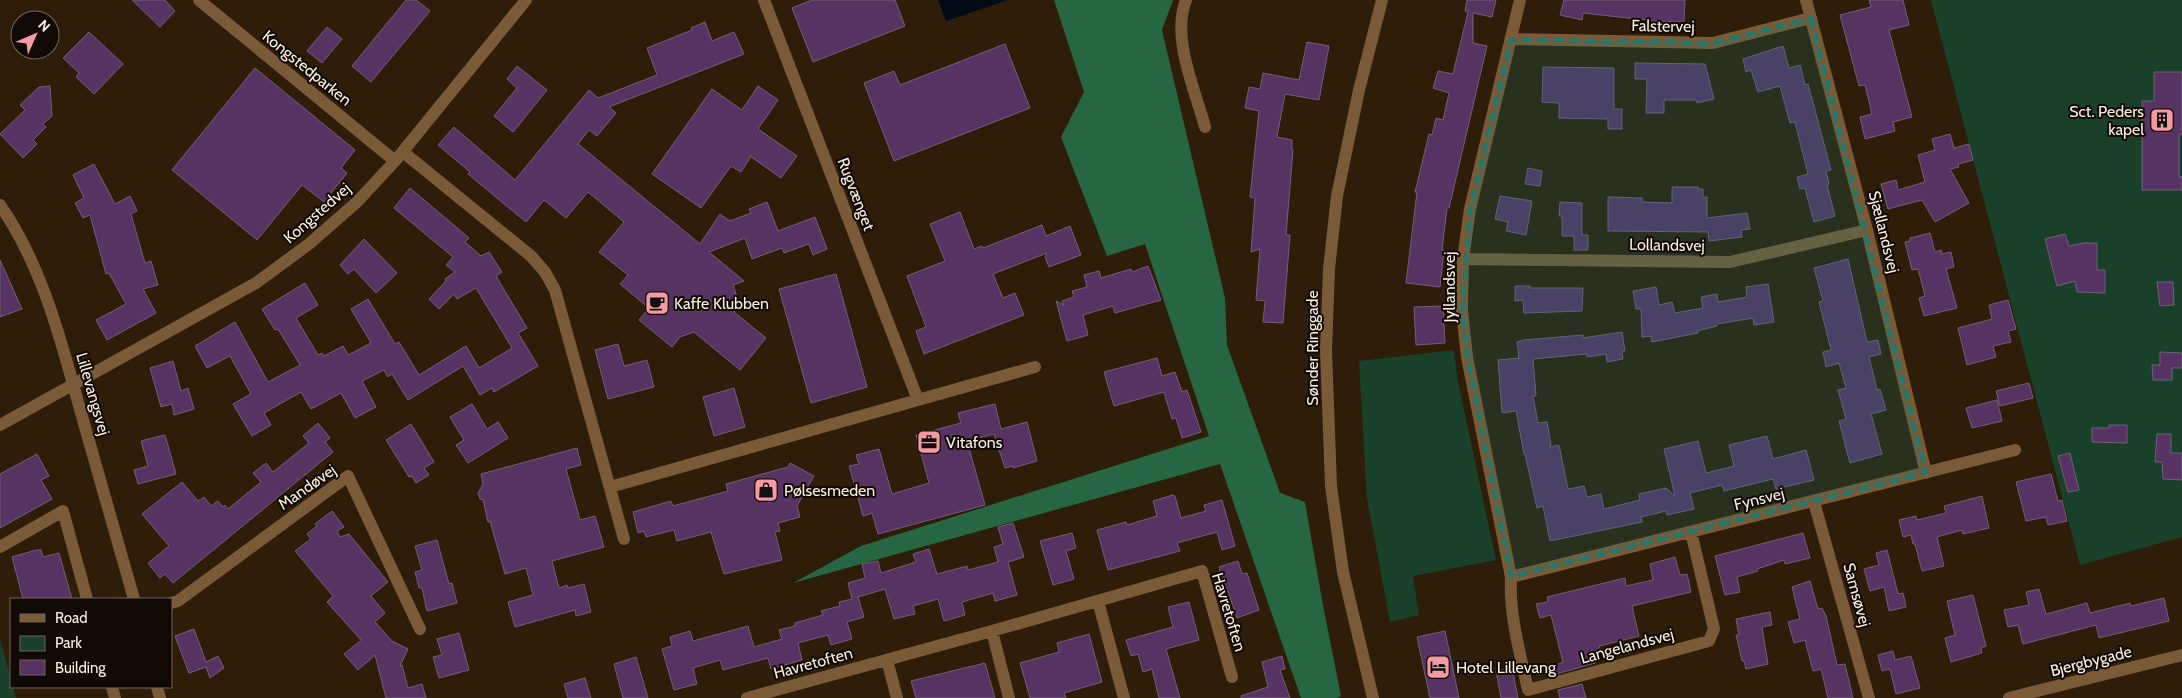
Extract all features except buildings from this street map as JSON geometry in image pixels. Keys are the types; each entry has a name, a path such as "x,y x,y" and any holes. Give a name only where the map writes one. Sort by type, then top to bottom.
{"street":[{"name":"Kongstedparken","path":"199,0 399,156"},
{"name":"Kongstedvej","path":"0,425 256,282 309,244 357,202 399,156 526,0"},
{"name":"Rugvænget","path":"764,0 918,400"},
{"path":"1186,0 1183,7 1181,41 1205,127"},
{"name":"Sønder Ringgade","path":"1373,698 1341,562 1331,486 1326,350 1329,269 1338,196 1359,90 1382,0"},
{"name":"Jyllandsvej","path":"1511,577 1467,357 1462,311 1463,259 1470,209 1520,0"},
{"name":"Sjællandsvej","path":"1806,0 1867,230 1926,472"},
{"name":"Falstervej","path":"1511,39 1713,43 1811,18"},
{"path":"399,156 531,256 545,272 555,290 624,539"},
{"name":"Lillevangsvej","path":"0,205 12,223 34,266 56,322 134,598"},
{"name":"Lollandsvej","path":"1463,259 1730,262 1867,230"},
{"path":"610,487 1035,366"},
{"name":"Fynsvej","path":"1511,577 2015,450"},
{"name":"Mandøvej","path":"172,603 348,476 420,630"},
{"name":"Samsøvej","path":"1814,502 1869,698"},
{"path":"0,547 63,511 87,598"},
{"name":"Langelandsvej","path":"1511,577 1510,597 1528,690 1709,641 1714,629 1691,532"},
{"name":"Havretoften","path":"748,698 992,632 1202,571 1232,677"},
{"path":"1098,601 1124,698"},
{"path":"992,632 1009,698"},
{"name":"Bjergbygade","path":"2011,698 2182,655"},
{"path":"887,660 897,698"}],"highlighted area":[{"path":"1811,18 1926,473 1511,577 1467,357 1462,311 1470,209 1511,39 1713,43"}],"green space":[{"path":"1054,0 1173,0 1162,30 1225,298 1227,345 1280,493 1305,502 1341,696 1337,698 1301,698 1220,464 793,583 861,546 1209,436 1145,244 1107,256 1061,137 1084,92"},
{"path":"1931,0 2182,0 2182,537 2080,565"},
{"path":"1454,350 1457,377 1496,560 1413,576 1419,615 1390,622 1367,499 1359,361"},
{"path":"0,639 10,675 10,688 13,688 16,698 0,698"}],"shaded area":[{"path":"938,0 1008,0 946,21"}],"place":[{"name":"Sct. Peders kapel","path":"2162,120"},
{"name":"Kaffe Klubben","path":"657,303"},
{"name":"Vitafons","path":"929,442"},
{"name":"Pølsesmeden","path":"766,490"},
{"name":"Hotel Lillevang","path":"1438,667"}]}
